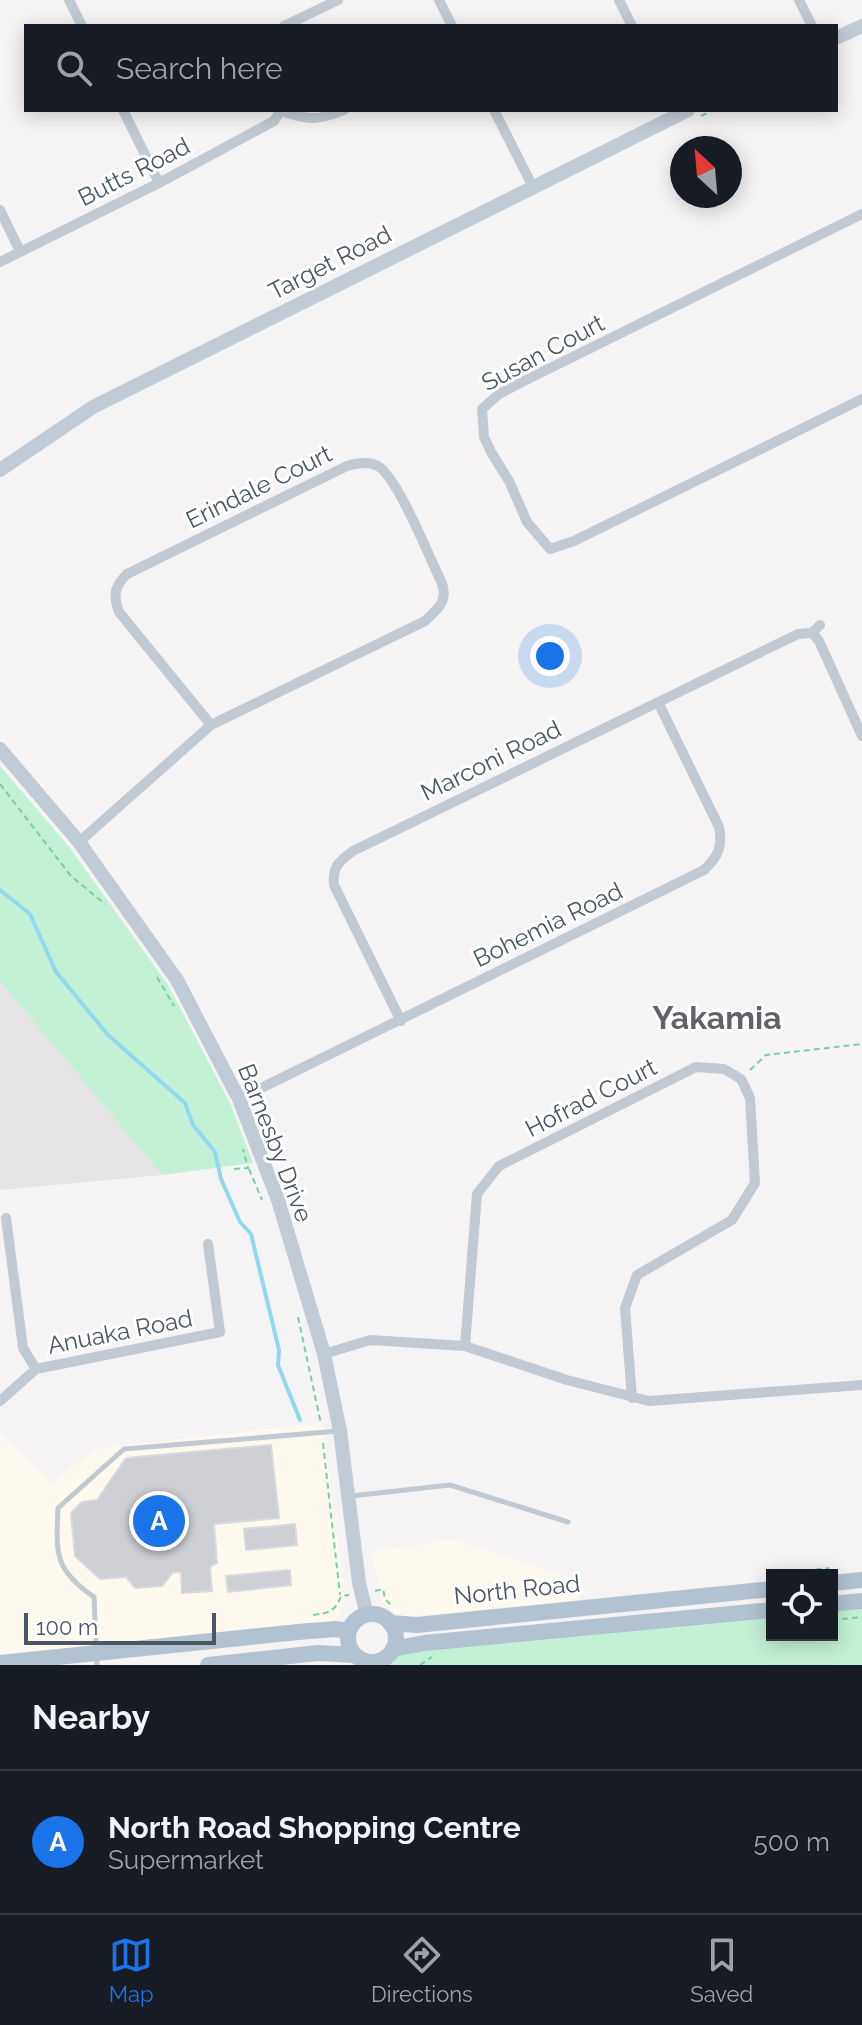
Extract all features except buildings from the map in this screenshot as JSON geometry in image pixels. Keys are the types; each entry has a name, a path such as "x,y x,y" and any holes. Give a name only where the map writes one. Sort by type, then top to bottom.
{"main road":[{"path":"838,1577 862,1580"},
{"name":"North Road","path":"391,1615 417,1625 650,1600 766,1583"},
{"path":"838,1603 862,1601"},
{"name":"North Road","path":"393,1649 424,1643 766,1611"},
{"path":"367,1615 391,1615 395,1635 393,1649 376,1664 355,1655 348,1644 349,1631 354,1623 367,1615"},
{"path":"0,1663 97,1659 249,1637 335,1629 349,1631"},
{"path":"208,1665 318,1653 355,1655"}],"street":[{"path":"69,0 81,24"},
{"path":"288,24 338,0"},
{"path":"439,0 451,24"},
{"path":"619,0 631,24"},
{"path":"799,0 811,24"},
{"path":"838,37 862,26"},
{"path":"124,112 159,183"},
{"name":"Butts Road","path":"0,262 159,183 274,121 280,112"},
{"name":"Butts Road","path":"286,112 322,120 340,112"},
{"path":"495,112 533,187"},
{"name":"Target Road","path":"0,470 93,407 680,112"},
{"path":"0,210 20,251"},
{"name":"Susan Court","path":"862,214 520,383 499,394 482,409 484,437 491,452 509,481 527,522 550,549 574,541 862,399"},
{"name":"Erindale Court","path":"79,842 211,725 425,621 441,606 446,592 393,480 378,466 362,462 347,466 127,574 116,585 114,599 119,612 211,725"},
{"name":"Marconi Road","path":"401,1021 334,885 333,872 340,860 353,851 798,634 816,629 862,736"},
{"name":"Bohemia Road","path":"239,1099 704,870 714,861 722,843 719,827 658,702"},
{"name":"Barnesby Drive","path":"0,749 79,842 177,980 239,1099 278,1200 324,1354 340,1431 367,1615"},
{"name":"Hofrad Court","path":"465,1346 477,1194 499,1166 696,1067 724,1069 741,1079"},
{"path":"632,1398 625,1308 637,1275 732,1220 755,1183 750,1098 741,1079"},
{"path":"6,1218 23,1348 36,1369"},
{"name":"Anuaka Road","path":"0,1401 36,1369 220,1332 208,1244"},
{"path":"324,1354 370,1340 465,1346 649,1401 862,1385"},
{"path":"650,1600 652,1622"}],"lane":[{"path":"97,1659 94,1597 76,1585 61,1565 56,1543 58,1508 68,1496 124,1449 340,1431"},
{"path":"350,1496 450,1485 568,1522"},
{"path":"249,1637 251,1661"}],"path":[{"path":"0,784 71,876 109,907"},
{"path":"156,975 177,1012"},
{"path":"741,1079 766,1055 862,1044"},
{"path":"242,1146 264,1205"},
{"path":"234,1169 248,1168"},
{"path":"295,1305 321,1431 341,1596 336,1608 328,1613 313,1615"},
{"path":"341,1596 383,1589 391,1615"},
{"path":"838,1619 862,1617"}],"shaded area":[{"path":"0,981 162,1175 0,1190"},
{"path":"322,1423 346,1602 332,1625 0,1654 0,1435 53,1483 94,1449"},
{"path":"453,1539 578,1580 580,1600 405,1617 390,1610 381,1600 372,1552"}],"green space":[{"path":"0,766 70,848 168,985 230,1103 253,1163 162,1175 0,981"},
{"path":"862,1609 862,1665 390,1665 398,1656 421,1648 766,1618 766,1641 838,1641 838,1611"}],"waterway":[{"path":"0,890 30,914 56,972 108,1035 185,1103 193,1125 215,1152 221,1179 240,1222 251,1234 279,1350 278,1365 300,1420"}],"place":[{"name":"North Road Shopping Centre","path":"159,1521"}],"district":[{"name":"Yakamia","path":"717,1018"}]}
